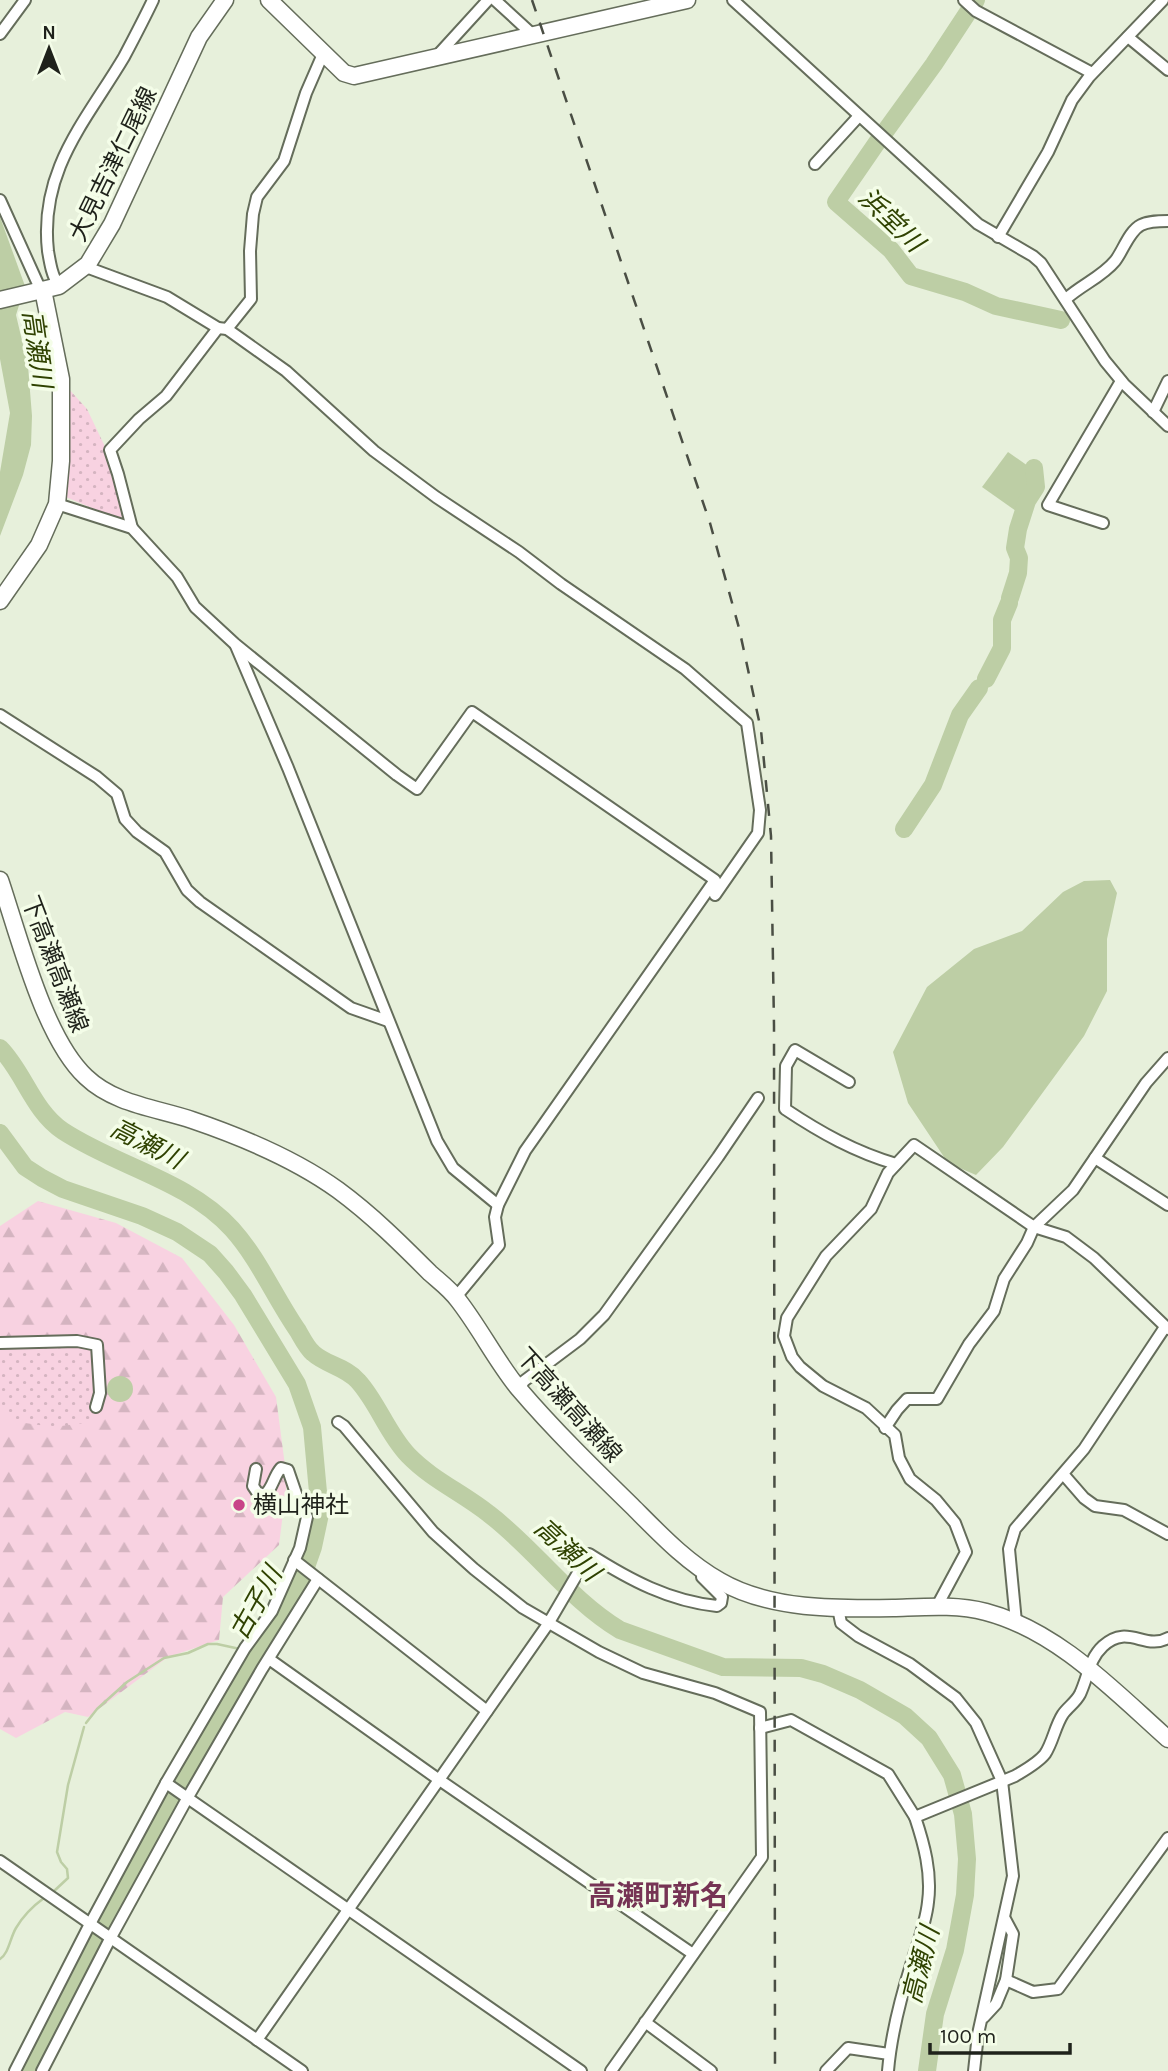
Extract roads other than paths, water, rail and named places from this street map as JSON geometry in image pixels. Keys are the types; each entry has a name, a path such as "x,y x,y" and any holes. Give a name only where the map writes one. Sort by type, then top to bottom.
{"main road":[{"name":"大見吉津仁尾線","path":"0,300 51,288 86,267 112,224 199,37 225,0"},
{"path":"269,0 344,73 354,76 687,0"},
{"path":"0,601 39,545 57,504 61,461 61,379 51,288"},
{"name":"下高瀬高瀬線","path":"0,880 44,1008 63,1050 83,1075 99,1088 125,1101 231,1134 303,1168 364,1210 456,1297 519,1389 586,1461 687,1559 721,1582 752,1595 799,1605 838,1608 937,1606 982,1611 1016,1622 1057,1645 1168,1739"}],"street":[{"path":"0,34 25,0"},
{"path":"51,288 52,272 47,238 48,208 58,171 75,133 122,59 153,0"},
{"path":"436,57 488,0"},
{"path":"495,0 533,35"},
{"path":"733,0 978,224 1041,263 1105,361 1121,381 1168,426"},
{"path":"999,236 1048,152 1072,100 1093,73 1163,0"},
{"path":"970,5 1093,73"},
{"path":"1128,37 1168,70"},
{"path":"323,54 306,93 284,161 257,197 250,251 250,299 166,396 139,419 110,450 132,528 177,578 195,607 235,644 417,789 472,712 715,880 525,1151 498,1205 495,1217 499,1245 456,1297"},
{"path":"815,164 859,116"},
{"path":"0,200 33,273 51,288"},
{"path":"1066,299 1104,272 1138,226 1168,221"},
{"path":"86,267 167,297 223,329 286,371 374,451 436,497 676,662 747,723 760,810 758,833 715,895"},
{"path":"1103,523 1048,505 1121,381"},
{"path":"1153,412 1168,381"},
{"path":"57,504 132,528"},
{"path":"235,644 288,768 437,1141 453,1168 498,1205"},
{"path":"0,715 97,777 117,794 125,819 137,832 165,852 187,890 200,902 351,1007 388,1021"},
{"path":"849,1082 795,1050 786,1066 785,1109 831,1139 868,1156 896,1164"},
{"path":"885,1428 907,1399 937,1399 969,1344 994,1311 1004,1279 1034,1227 1073,1191 1146,1083 1168,1058"},
{"path":"519,1389 524,1381 580,1339 604,1315 758,1098"},
{"path":"937,1606 965,1552 955,1523 936,1500 910,1479 899,1458 895,1435 866,1408 823,1386 800,1367 786,1345 785,1336 787,1318 826,1256 871,1209 888,1173 914,1145 1034,1227 1066,1237 1094,1258 1166,1328 1084,1449 1015,1530 1009,1549 1016,1622"},
{"path":"1096,1158 1168,1205"},
{"path":"0,1343 77,1341 97,1345 100,1393 96,1407"},
{"path":"338,1422 443,1542 523,1608 599,1652 643,1673 715,1693 760,1712 762,1857 611,2071"},
{"path":"19,2069 166,1783 244,1650 272,1611 300,1548 307,1517 296,1496 288,1470 281,1468 264,1495 257,1492 253,1486 256,1469"},
{"path":"1063,1475 1095,1506 1124,1510 1168,1534"},
{"path":"257,2040 549,1622 590,1555 677,1600 717,1606 722,1597 719,1591 698,1573 687,1559"},
{"path":"294,1560 487,1712"},
{"path":"42,2071 188,1797 317,1578"},
{"path":"838,1608 841,1623 910,1664 956,1698 976,1723 1002,1781 1013,1876 982,2020 974,2071"},
{"path":"917,1816 991,1787 1030,1767 1045,1754 1062,1715 1080,1695 1094,1657 1104,1644 1118,1636 1129,1635 1145,1641 1161,1642 1168,1638"},
{"path":"269,1659 693,1954"},
{"path":"760,1728 791,1720 851,1752 888,1774 917,1816 928,1871 928,1903 901,1995 888,2071"},
{"path":"166,1783 580,2071"},
{"path":"1006,1979 1034,1992 1058,1989 1168,1838"},
{"path":"0,1861 302,2071"},
{"path":"982,2020 996,2004 1006,1979 1013,1934 1005,1919"},
{"path":"645,2022 711,2071"},
{"path":"826,2071 848,2048 889,2054"}],"waterway":[{"name":"浜堂川","path":"884,133 976,0"},
{"name":"浜堂川","path":"878,141 836,202 891,250 911,276 965,292 996,306 1061,320"},
{"name":"浜堂川","path":"1010,598 1018,573 1019,558 1015,548 1018,529 1027,501 1036,487 1034,468"},
{"name":"浜堂川","path":"986,679 1002,648 1002,620 1009,603"},
{"name":"浜堂川","path":"904,829 933,785 960,715 979,688"},
{"name":"高瀬川","path":"0,1048 44,1113 63,1131 194,1198 232,1229 309,1348 318,1357 348,1372 358,1381 408,1455 427,1472 479,1506 506,1528 602,1618 620,1630 723,1667 801,1668 823,1674 860,1690 905,1716 929,1738 952,1775 963,1814 967,1859 965,1895 955,1950 935,2014 927,2071"},
{"name":"古子川","path":"0,1133 25,1167 42,1178 63,1189 142,1216 177,1232 210,1254 226,1272 297,1384 312,1427 320,1514 313,1547 300,1584 224,1710 27,2071"},
{"path":"86,1723 97,1709 127,1682 164,1658 188,1653 208,1644 240,1649"},
{"path":"247,1651 258,1653"},
{"path":"53,1892 68,1878 67,1869 57,1852 68,1785 84,1727"},
{"path":"0,1959 22,1919 44,1898"}],"railway":[{"path":"532,0 710,523 739,628 761,730 771,836 774,1026 775,2071"}],"place":[{"name":"横山神社","path":"239,1505"}],"district":[{"name":"高瀬町新名","path":"658,1895"}]}
